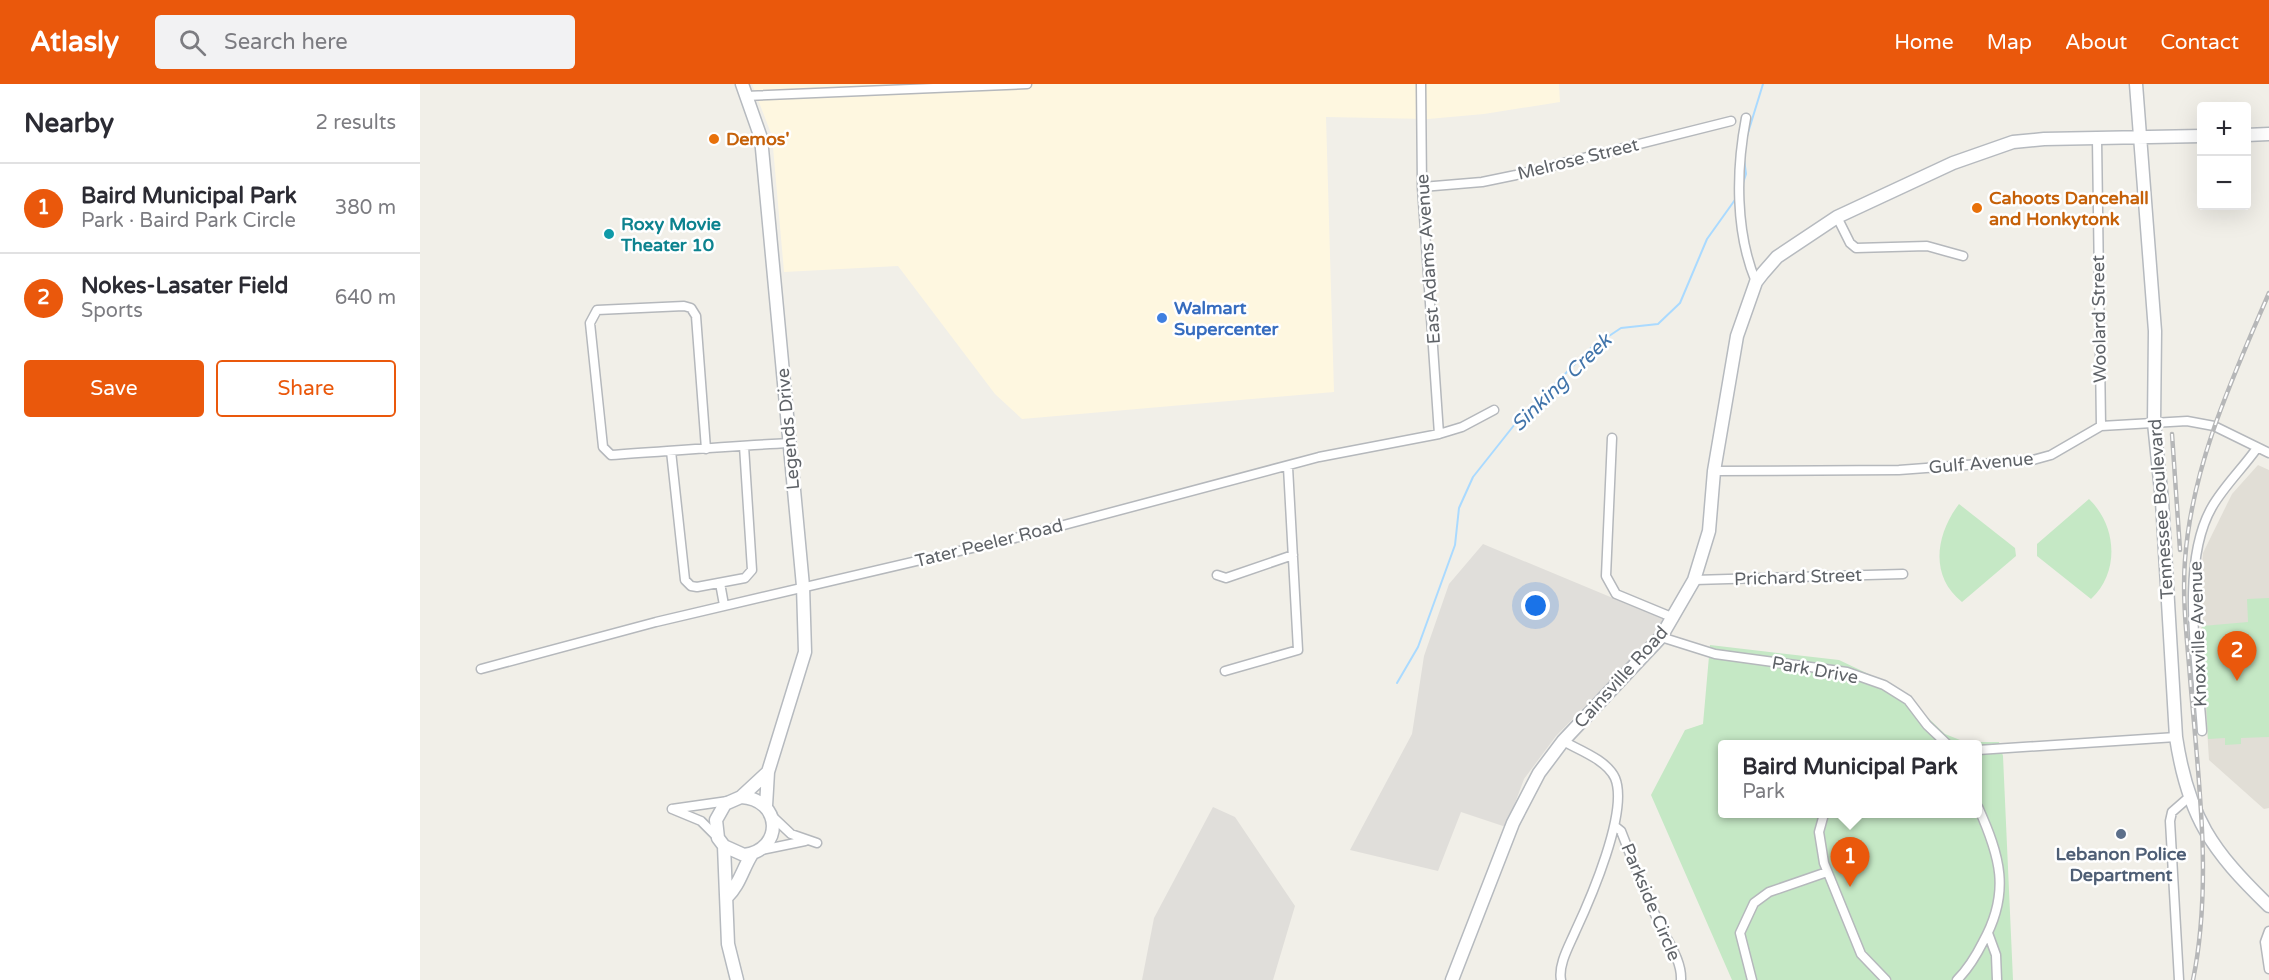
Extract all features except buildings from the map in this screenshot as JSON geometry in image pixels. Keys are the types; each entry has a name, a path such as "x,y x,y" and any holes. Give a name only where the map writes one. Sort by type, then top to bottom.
{"street":[{"path":"744,90 1027,84"},
{"name":"East Adams Avenue","path":"1421,84 1422,187 1439,434"},
{"name":"Tennessee Boulevard","path":"2136,84 2155,331 2154,423 2162,501 2176,737 2188,798 2216,849 2269,906"},
{"name":"Legends Drive","path":"727,897 734,890 741,870 772,834 768,770 805,652 803,586 761,138 744,90"},
{"path":"1746,118 1740,149 1742,220 1747,259 1756,282"},
{"name":"Melrose Street","path":"1422,187 1482,182 1516,175 1731,121"},
{"path":"2251,135 2269,134"},
{"name":"Cainsville Road","path":"1452,980 1513,823 1539,773 1563,741 1661,637 1694,580 1709,531 1714,471 1737,336 1756,282 1777,257 1837,218 1953,163 2013,142 2044,139 2197,136"},
{"name":"Woolard Street","path":"2097,139 2101,426"},
{"path":"1837,218 1850,243 1856,248 1927,246 1963,256"},
{"path":"706,449 696,316 691,308 684,306 597,310 590,323 603,447 606,453 610,455 706,449 790,443"},
{"name":"Tater Peeler Road","path":"481,669 522,656 724,605 1018,537 1356,449 1439,434 1462,427 1494,410"},
{"name":"Gulf Avenue","path":"1714,471 1899,470 2033,460 2051,455 2101,426 2187,421 2214,426 2269,453"},
{"path":"1612,438 1606,576 1616,594 1674,618"},
{"path":"671,451 685,580 690,586 697,587 745,578 752,570 744,446"},
{"name":"Knoxville Avenue","path":"2202,731 2193,591 2195,556 2202,529 2212,507 2257,448"},
{"path":"1225,671 1298,650 1288,467"},
{"path":"1217,575 1226,578 1293,555"},
{"name":"Prichard Street","path":"1694,580 1902,574"},
{"path":"720,583 724,605"},
{"name":"Park Drive","path":"1661,637 1714,654 1847,672 1884,685 1908,700 1926,725 1943,740"},
{"path":"1982,750 2176,737"},
{"name":"Parkside Circle","path":"1561,980 1564,957 1616,827 1615,778 1604,765 1563,741"},
{"name":"Legends Drive","path":"737,980 728,944 727,897 724,888 721,842 716,820 719,811 768,770"},
{"path":"2179,980 2170,821 2172,812 2188,798"},
{"path":"735,799 759,800 769,810 788,832 813,842 737,854 721,842 701,821 672,809 735,799"},
{"path":"1823,818 1820,832 1827,872 1861,954 1886,980"},
{"path":"1958,980 1973,961 1995,921 1999,902 1998,857 1982,818"},
{"name":"Parkside Circle","path":"1616,827 1621,831 1659,924 1677,960 1681,980"},
{"path":"1752,980 1740,933 1754,903 1769,892 1827,872"},
{"path":"2269,931 2265,942 2269,969"},
{"path":"1988,933 1996,955 1997,980"}],"shaded area":[{"path":"752,84 1559,84 1560,102 1484,114 1428,119 1326,117 1334,392 1022,419 995,394 898,266 784,272 772,136"},
{"path":"2258,465 2269,470 2269,808 2264,809 2209,760 2199,601 2203,553 2232,494"},
{"path":"1483,544 1668,621 1556,736 1524,779 1506,827 1461,812 1438,871 1350,850 1412,734 1424,656 1449,584"},
{"path":"1213,807 1235,817 1295,906 1273,980 1142,980 1154,918"}],"green space":[{"path":"2089,499 2105,522 2110,535 2111,549 2107,576 2091,599 2037,556 2037,544"},
{"path":"1959,504 2015,548 2016,556 1962,602 1951,592 1940,567 1941,541 1945,528"},
{"path":"2269,598 2269,737 2241,738 2241,744 2225,745 2225,738 2208,739 2202,626 2248,622 2247,599"},
{"path":"1710,645 1839,660 1896,687 1945,734 1960,740 1718,740 1718,818 1982,818 1982,742 1999,742 2003,756 2013,980 1732,980 1651,795 1685,730 1703,724"}],"waterway":[{"name":"Sinking Creek","path":"1747,136 1763,84"},
{"name":"Sinking Creek","path":"1743,183 1746,174 1744,159"},
{"name":"Sinking Creek","path":"1397,683 1418,647 1455,545 1459,508 1473,477 1515,424 1591,348 1621,328 1658,324 1680,303 1707,239 1737,197"}],"railway":[{"path":"2193,980 2199,943 2203,867 2200,791 2185,618 2185,560 2189,525 2205,456 2228,390 2269,293"},
{"path":"2172,434 2180,550"}],"place":[{"name":"Demos'","path":"714,139"},
{"name":"Cahoots Dancehall and Honkytonk","path":"1977,208"},
{"name":"Roxy Movie Theater 10","path":"609,234"},
{"name":"Walmart Supercenter","path":"1162,318"},
{"name":"Nokes-Lasater Field","path":"2237,681"},
{"name":"Lebanon Police Department","path":"2121,834"},
{"name":"Baird Municipal Park","path":"1850,887"}]}
